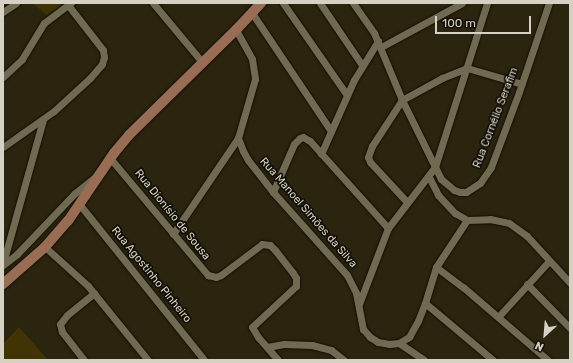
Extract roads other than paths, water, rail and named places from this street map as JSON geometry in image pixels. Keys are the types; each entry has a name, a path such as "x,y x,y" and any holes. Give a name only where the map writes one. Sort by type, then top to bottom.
{"main road":[{"path":"3,284 44,247 68,222 110,158 129,135 236,30 261,3"}],"street":[{"path":"153,3 203,62"},
{"path":"283,3 347,95"},
{"path":"320,3 362,65"},
{"name":"Rua Cornélio Serafim","path":"353,3 380,44 402,100 441,179 454,190 466,192 480,183 490,167 522,84 549,3"},
{"path":"321,154 362,65 380,44 462,3"},
{"path":"359,304 388,228 407,202 429,177 435,167 487,3"},
{"path":"3,12 13,4"},
{"path":"3,76 22,59 44,23 70,4 103,50 104,57 102,64 90,78 43,120 3,147"},
{"path":"252,13 331,131"},
{"path":"173,234 238,138 255,79 255,67 236,30"},
{"path":"407,202 370,162 368,157 372,146 402,100 442,78 466,68 522,84"},
{"path":"3,264 43,120"},
{"path":"273,192 294,144 303,137 310,141 388,228"},
{"name":"Rua Manoel Simões da Silva","path":"238,138 248,160 273,192 347,275 356,293 361,322 370,337 382,343 400,343"},
{"name":"Rua Dionísio de Sousa","path":"110,158 206,274 211,277 221,276 262,244 270,245 275,250 296,278 296,286 278,304 253,324 252,330 267,347"},
{"path":"3,264 17,254 74,194 100,175"},
{"path":"429,177 438,195 455,213 467,220 490,220 509,223 527,236 570,283"},
{"name":"Rua Agostinho Pinheiro","path":"80,205 204,360"},
{"path":"424,360 400,343 409,337 414,331 425,303 436,267 467,220"},
{"path":"44,247 77,275 94,293 148,360"},
{"path":"499,316 549,261"},
{"path":"436,267 499,316 548,360"},
{"path":"527,284 570,328"},
{"path":"84,360 62,332 60,324 67,315 94,293"},
{"path":"425,303 493,360"},
{"path":"267,347 284,344 312,345 331,350 344,360"},
{"path":"267,347 278,360"}]}
